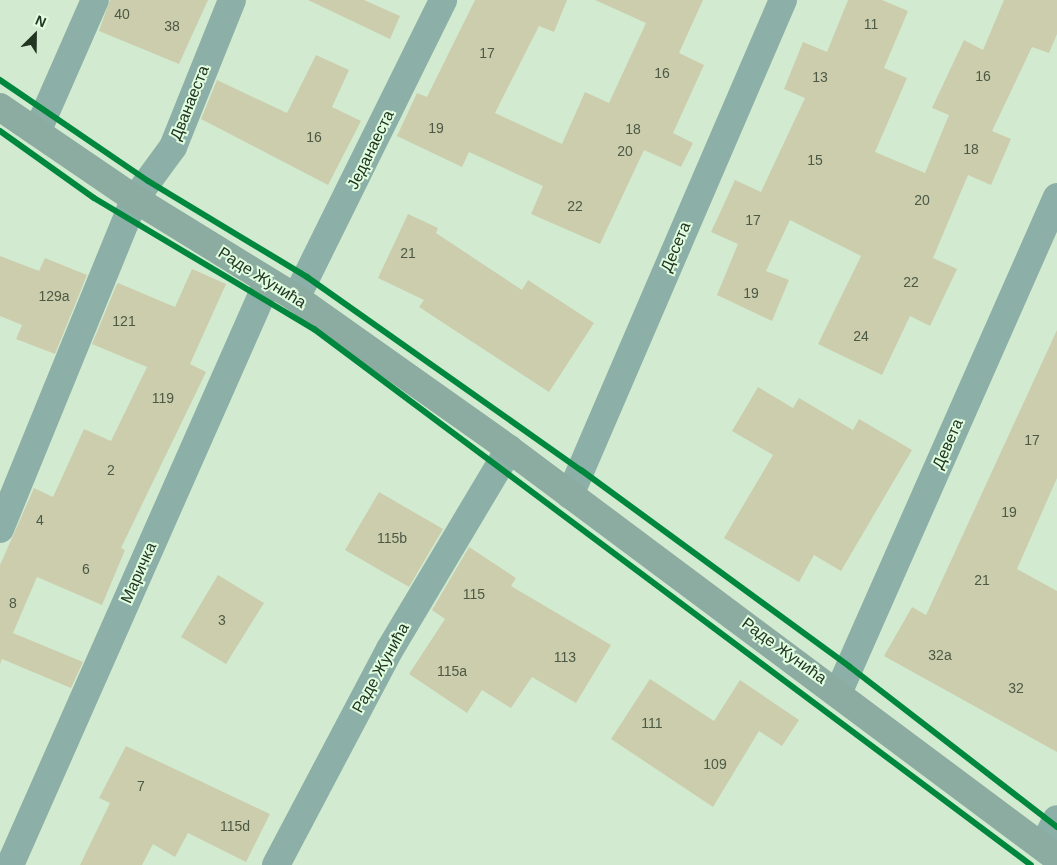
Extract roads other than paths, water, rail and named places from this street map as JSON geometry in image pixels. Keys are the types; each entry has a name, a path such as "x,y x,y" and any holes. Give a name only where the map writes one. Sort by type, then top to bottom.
{"main road":[{"name":"Раде Жунића","path":"0,107 135,199 296,298 509,449 839,691 1050,852"}],"street":[{"path":"37,132 95,0"},
{"name":"Дванаеста","path":"135,199 173,147 232,0"},
{"name":"Једанаеста","path":"296,298 443,0"},
{"name":"Десета","path":"570,495 783,0"},
{"name":"Девета","path":"839,691 1057,198"},
{"path":"0,529 135,199"},
{"name":"Маричка","path":"10,865 268,281"},
{"name":"Раде Жунића","path":"276,865 390,650 509,449"},
{"path":"1050,852 1057,819"}]}
